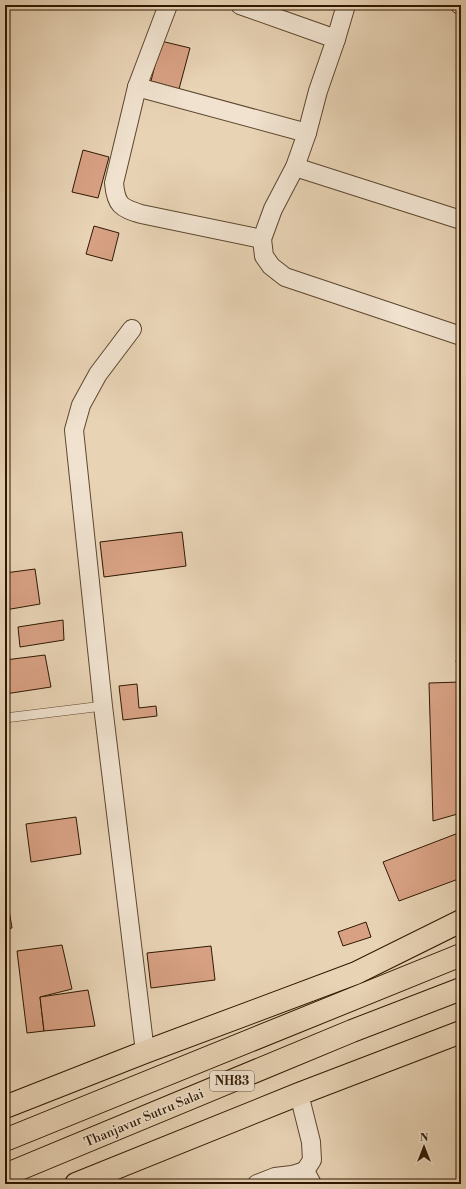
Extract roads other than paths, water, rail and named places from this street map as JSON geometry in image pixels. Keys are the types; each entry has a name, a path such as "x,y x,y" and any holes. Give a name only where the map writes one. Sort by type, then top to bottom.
{"highway":[{"path":"5,1107 145,1052 356,973 461,921"},
{"name":"NH83","path":"5,1140 461,955"},
{"name":"Thanjavur Sutru Salai","path":"5,1176 352,1031 461,989"},
{"path":"76,1184 298,1094 461,1032"}],"street":[{"path":"168,5 137,87 114,184 115,196 124,209 141,214 262,239"},
{"path":"240,5 336,39"},
{"path":"346,5 294,167 273,209 262,239 264,256 271,266 285,278 461,336"},
{"path":"137,87 306,133"},
{"path":"294,167 461,220"},
{"path":"132,329 98,374 81,405 74,430 103,706 145,1052"},
{"path":"257,1184 275,1177 292,1175 308,1177 312,1160 311,1142 298,1094"}],"lane":[{"path":"5,718 103,706"}]}
